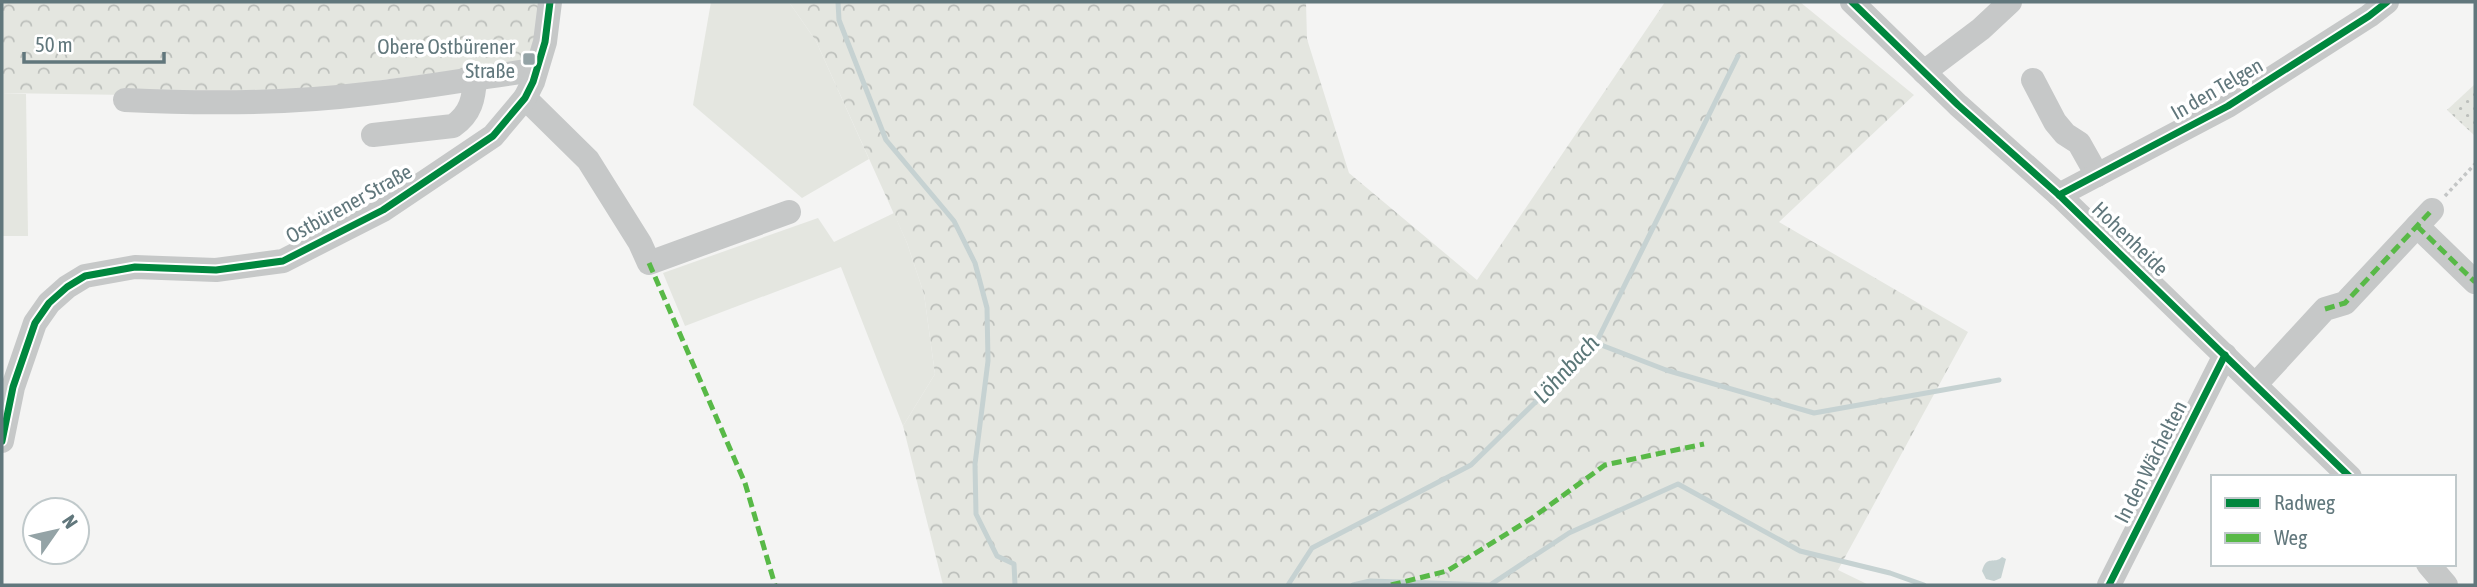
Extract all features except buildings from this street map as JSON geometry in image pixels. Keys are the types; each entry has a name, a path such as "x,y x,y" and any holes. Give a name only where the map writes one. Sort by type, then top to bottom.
{"street":[{"name":"Ostbürener Straße","path":"2,441 13,387 35,323 49,303 68,287 85,276 135,267 216,270 284,261 383,210 494,136 525,98 545,42 550,2"},
{"name":"Hohenheide","path":"1852,2 2059,195 2348,475"},
{"path":"1924,72 1981,29 2010,2"},
{"name":"In den Telgen","path":"2059,195 2228,106 2387,2"},
{"path":"125,100 250,103 366,94 536,70"},
{"path":"373,135 453,125 461,121 474,98 475,78"},
{"path":"2033,80 2054,122 2079,144 2097,175"},
{"path":"525,98 588,160 640,243 649,263 789,212"},
{"path":"2256,383 2325,309 2346,303 2425,218 2475,282"},
{"name":"In den Wächelten","path":"2109,585 2225,355"},
{"path":"2430,566 2446,585"}],"path":[{"path":"2425,218 2475,164"}],"green space":[{"path":"2,2 539,2 534,60 254,97 2,93"},
{"path":"711,2 789,2 816,41 869,159 802,198 693,105"},
{"path":"789,2 1306,2 1307,39 1349,173 1477,280 1665,2 1800,2 1914,95 1779,222 1968,332 1838,570 1869,585 943,585 903,426 935,374 924,294 907,243 816,41"},
{"path":"2475,84 2475,136 2447,110"},
{"path":"2,93 26,94 28,236 2,236"},
{"path":"894,213 924,294 935,374 903,426 841,267 685,326 663,273 818,218 834,242"}],"shaded area":[{"path":"2002,557 2006,559 2001,578 1994,581 1986,579 1982,571 1986,563"}],"waterway":[{"path":"838,2 839,20 886,140 954,221 975,263 987,308 988,361 975,464 976,514 997,556 1014,564 1015,585"},
{"name":"Löhnbach","path":"1288,585 1312,548 1471,465 1596,343 1738,56"},
{"path":"1596,343 1666,370 1814,413 1999,380"},
{"path":"1353,585 1370,581 1490,585 1569,533 1678,484 1800,551 1890,573 1924,585"}],"marked path":[{"path":"2325,309 2345,303 2432,210"},
{"path":"2417,226 2475,282"},
{"path":"649,263 745,483 775,585"},
{"path":"1391,585 1447,571 1532,518 1605,465 1704,444"}],"cycle path":[{"path":"2,441 13,387 35,323 49,303 67,287 85,276 135,267 216,270 283,261 383,210 493,136 525,98 533,82 545,42 550,2"},
{"path":"1852,2 1958,105 2059,195 2348,475"},
{"path":"2059,195 2228,106 2387,2"},
{"path":"2109,585 2225,355"}],"place":[{"name":"Obere Ostbürener Straße","path":"529,59"}]}
